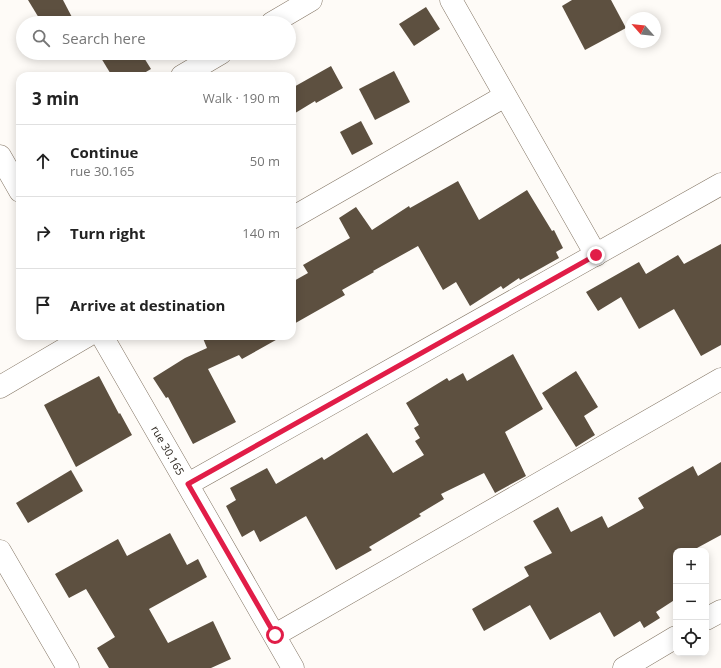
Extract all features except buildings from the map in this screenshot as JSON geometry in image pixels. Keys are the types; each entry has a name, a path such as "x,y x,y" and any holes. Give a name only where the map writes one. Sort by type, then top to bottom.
{"street":[{"path":"284,16 311,0"},
{"path":"451,0 596,255"},
{"path":"189,72 209,60"},
{"path":"296,216 505,96"},
{"path":"0,156 16,179"},
{"path":"188,484 721,184"},
{"path":"0,388 80,340"},
{"name":"rue 30.165","path":"104,340 293,668"},
{"path":"275,635 721,379"},
{"path":"0,550 68,668"},
{"path":"709,618 721,611"},
{"path":"624,668 673,639"}],"route":[{"path":"275,635 188,484 596,255"}]}
